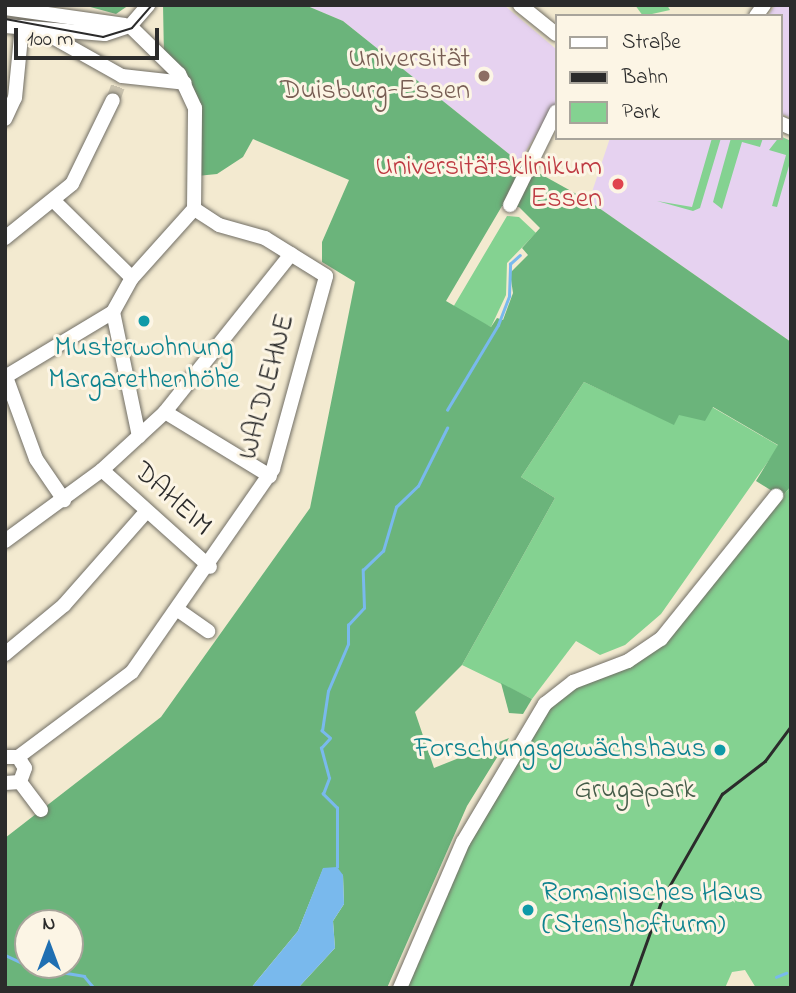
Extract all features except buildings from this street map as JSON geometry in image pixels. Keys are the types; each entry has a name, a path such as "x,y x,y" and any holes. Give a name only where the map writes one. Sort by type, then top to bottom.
{"street":[{"path":"5,26 40,30 130,26 148,5"},
{"path":"520,5 554,32"},
{"path":"5,8 93,28"},
{"path":"64,500 36,459 6,377 89,332 113,312 132,278 194,209 198,123 185,83 130,26"},
{"path":"5,119 15,98 22,27"},
{"path":"40,30 118,87 185,83"},
{"path":"5,239 55,202 81,170 118,87"},
{"path":"510,205 554,116"},
{"path":"55,202 132,278"},
{"path":"5,521 10,538 102,470 165,412 291,254 194,209"},
{"name":"WALDLEHNE","path":"12,757 132,672 210,566 270,476 326,279 291,254"},
{"path":"113,312 116,342 139,436"},
{"path":"89,332 116,342"},
{"path":"133,408 152,423"},
{"path":"165,412 270,476"},
{"name":"DAHEIM","path":"102,470 210,566"},
{"path":"400,988 463,842 545,704 573,682 628,661 661,639 776,495"},
{"path":"5,654 64,605 147,511"},
{"path":"178,610 208,631"},
{"path":"12,757 25,768 13,782 41,810"}],"shaded area":[{"name":"Universität Duisburg-Essen","path":"305,5 504,5 554,47 554,106 519,162 343,21"},
{"path":"775,5 791,5 791,118 782,114 782,14 769,14"},
{"name":"Universitätsklinikum Essen","path":"782,137 791,141 791,342 589,201 609,140 782,140"}],"green space":[{"path":"83,5 129,5 116,14"},
{"path":"163,5 305,5 343,21 519,162 589,201 791,342 791,486 782,497 756,481 778,445 713,407 705,421 679,415 674,425 584,382 521,477 555,498 462,665 415,712 434,768 509,738 467,806 387,988 298,988 335,948 333,921 344,904 343,875 323,869 298,931 251,988 5,988 5,838 161,717 310,508 355,282 322,262 322,242 349,180 253,139 243,157 217,174 197,176 199,123 164,57","holes":["502,206 519,207 540,228 522,248 528,255 510,273 513,293 503,320 497,318 491,327 446,301"]},
{"path":"635,5 667,5 670,10 652,14 642,14"},
{"path":"782,137 791,141 791,159 777,207 772,206 786,155 769,150 777,140 782,140"},
{"path":"711,140 720,140 700,208 693,211 657,201 692,207"},
{"path":"730,140 762,140 760,147 742,142 722,209 713,202"},
{"path":"507,216 519,217 536,233 507,263 506,295 491,327 452,309"},
{"path":"584,382 674,424 678,415 712,407 779,446 661,614 625,645 600,655 576,641 532,699 462,665 555,498 521,477"},
{"name":"Grugapark","path":"791,486 791,988 756,988 745,970 732,972 725,988 406,988 473,834 546,710 578,683 634,663 729,564"},
{"path":"501,683 532,699 523,714 509,713"}],"water":[{"path":"337,867 343,875 344,904 333,921 335,948 298,988 251,988 298,931 323,868"}],"waterway":[{"path":"447,410 498,325 509,296 510,264 520,255"},
{"path":"337,867 337,808 323,794 329,778 321,748 330,738 322,731 328,691 348,644 348,625 364,608 363,570 383,551 396,507 418,486 447,428"},
{"path":"5,955 31,967 84,976 94,988"},
{"path":"776,977 786,973"}],"tunnel":[{"path":"113,100 118,86"}],"tram line":[{"path":"5,19 103,37 132,28 152,5"}],"railway":[{"path":"630,988 662,899 722,794 765,761 791,726"}],"place":[{"name":"Universität Duisburg-Essen","path":"484,76"},
{"name":"Universitätsklinikum Essen","path":"618,184"},
{"name":"Musterwohnung Margarethenhöhe","path":"144,321"},
{"name":"Forschungsgewächshaus","path":"720,750"},
{"name":"Romanisches Haus (Stenshofturm)","path":"528,910"}]}
